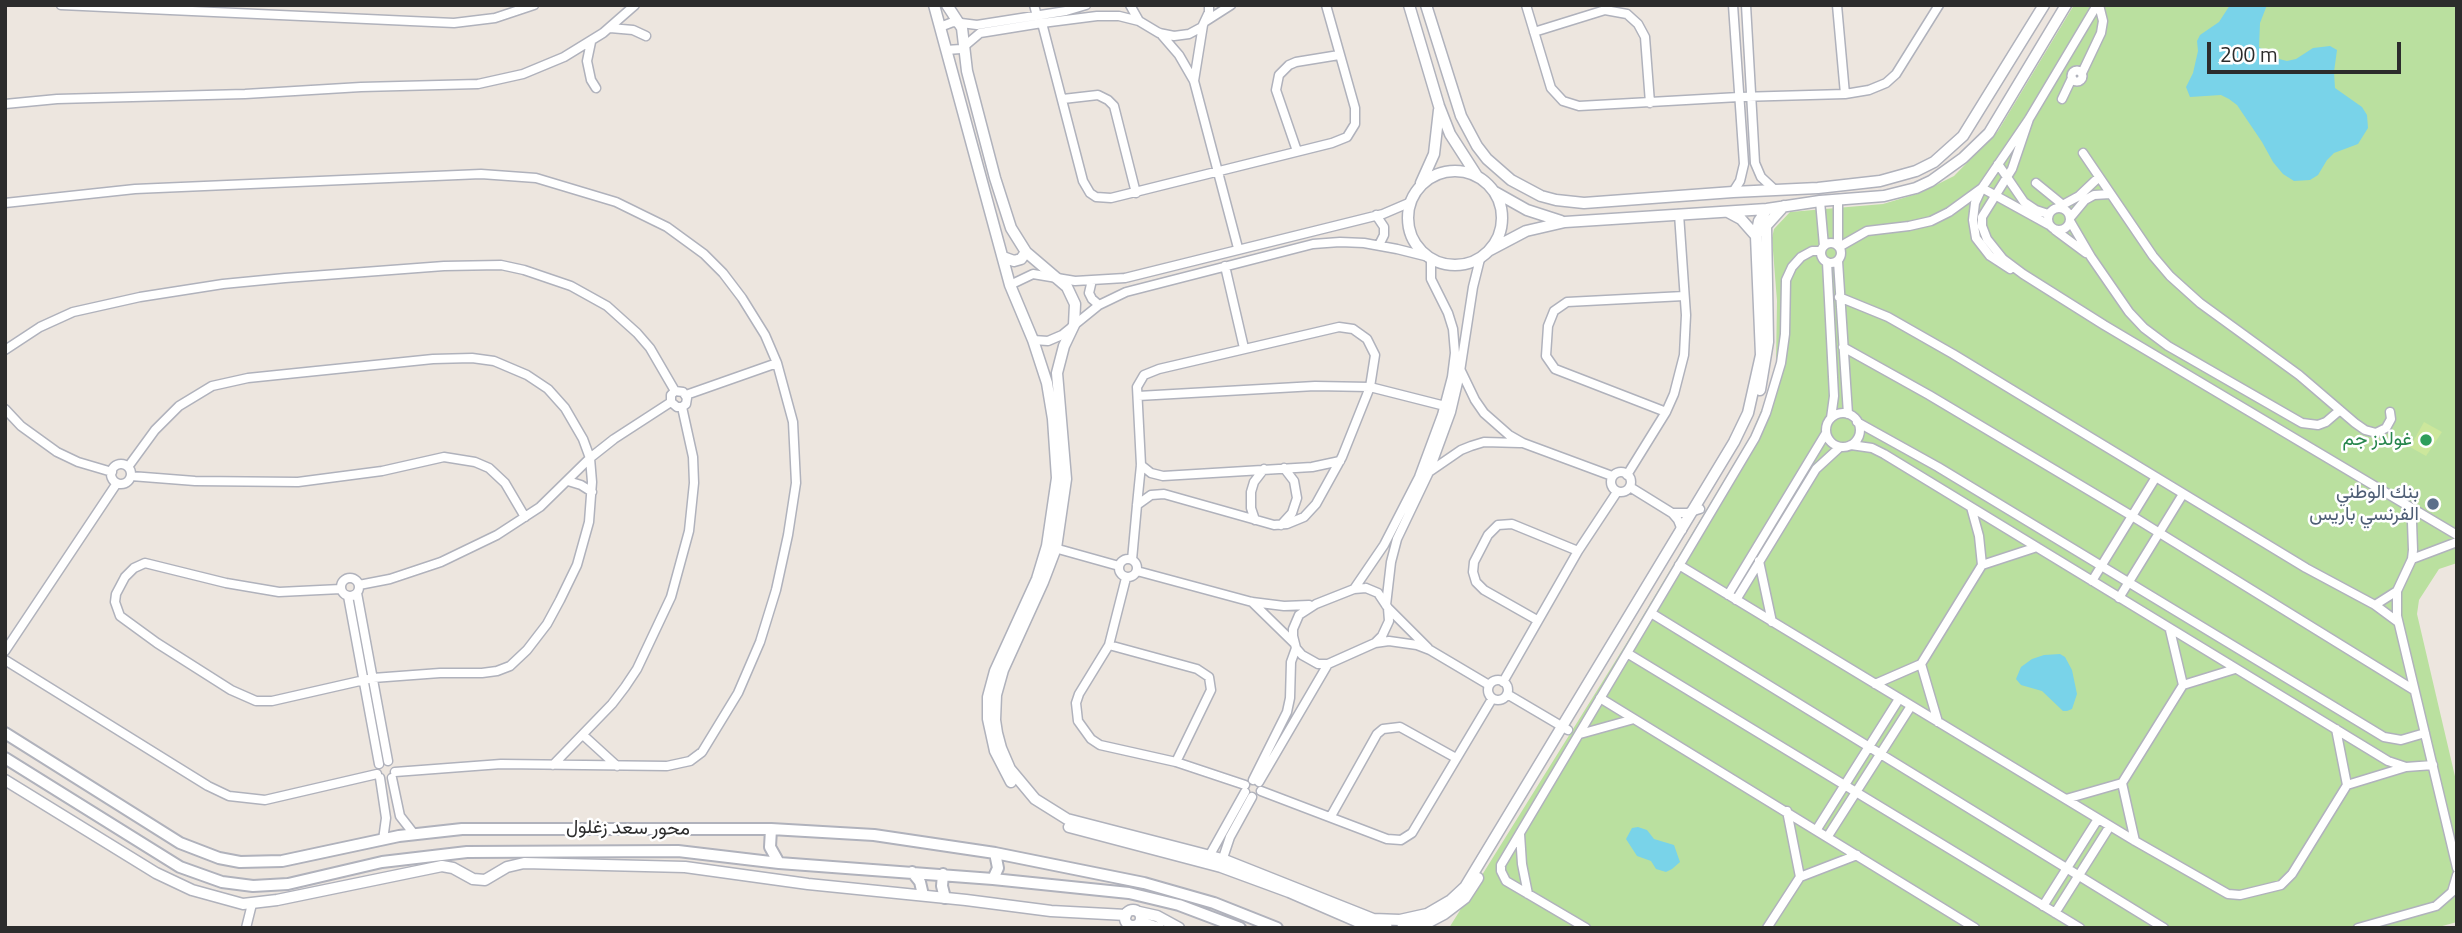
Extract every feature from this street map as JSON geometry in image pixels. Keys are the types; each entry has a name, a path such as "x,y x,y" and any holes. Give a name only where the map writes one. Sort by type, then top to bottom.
{"main road":[{"name":"محور سعد زغلول","path":"5,733 180,843 219,858 240,862 272,862 414,834 493,828 771,829 874,835 995,853 1178,892 1277,928"},
{"name":"محور سعد زغلول","path":"5,758 180,867 222,882 253,886 288,884 382,862 467,852 678,851 779,863 993,878 1094,889 1155,898 1240,928"},
{"path":"771,829 770,847 779,863"},
{"path":"993,878 998,864 995,853"},
{"path":"912,872 920,882 923,895"},
{"path":"943,874 942,886 946,898"}],"street":[{"path":"61,5 454,23 495,18 534,5"},
{"path":"5,104 57,99 478,84 544,67 591,42 635,5"},
{"path":"934,5 1010,285 1041,363 1052,410 1057,478 1051,547"},
{"path":"947,5 960,24 967,71 1007,220 1026,252 1067,287 1074,298 1076,310 1060,360 1058,392 1066,478 1043,582 1003,670 996,695 995,720 1001,748 1010,768 1035,799 1081,825 1222,863 1373,919 1400,920 1427,914 1451,900 1470,879 1565,729"},
{"path":"1034,5 1086,187 1090,193 1103,198 1136,193 1340,141 1352,131 1355,108 1326,5"},
{"path":"946,50 955,51 980,33 1086,5"},
{"path":"1130,5 1139,21"},
{"path":"1194,81 1209,5"},
{"path":"940,27 949,23 977,25 1119,16 1139,21 1160,33 1174,36 1189,34 1231,5"},
{"path":"1409,5 1439,106 1455,144 1478,177 1494,191 1527,210 1565,222"},
{"path":"1426,5 1461,116 1487,159 1511,180 1556,200 1584,203 1818,188 1900,177 1934,162 1963,136 2044,5"},
{"path":"1526,5 1551,88 1563,101 1579,106 1845,94 1878,87 1896,74 1913,51 1939,5"},
{"path":"1733,5 1744,164 1740,181 1733,192"},
{"path":"1746,5 1755,163 1761,177 1775,190"},
{"path":"1837,5 1845,94"},
{"path":"1490,250 1526,231 1565,222 1784,206 1820,206 1916,188 1931,181 1963,158 1989,133 2066,5"},
{"path":"2062,99 2072,78 2080,80 2101,33 2103,21 2098,5"},
{"path":"2098,5 2029,119 1982,188 1973,214 1976,238 1984,250 1995,260 2023,274 2208,388 2457,535"},
{"path":"1534,32 1605,10 1627,14 1638,24 1645,37 1650,103"},
{"path":"610,28 625,28 646,36"},
{"path":"1160,33 1180,55 1194,81 1238,248"},
{"path":"591,42 587,61 591,80 596,88"},
{"path":"1297,151 1276,90 1279,75 1296,62 1339,55"},
{"path":"1063,99 1094,95 1105,97 1111,102 1118,114 1136,193"},
{"path":"1354,589 1384,545 1419,477 1454,368 1454,337 1448,313 1432,279 1430,258 1418,247 1410,233 1408,217 1410,202 1434,154 1439,106"},
{"path":"2023,274 1994,250 1984,231 1982,216 2007,177 2029,119"},
{"path":"2083,153 2153,256 2183,288 2210,311 2299,374 2355,423 2370,432 2376,433 2386,428 2390,412"},
{"path":"1998,164 2024,202 2048,214"},
{"path":"1419,187 1437,175 1450,171 1478,177"},
{"path":"5,203 149,188 481,174 536,178 616,202 646,215 686,240 723,273 742,298 765,335 777,363 793,422 796,483 776,590 760,642 738,693 702,752 679,765 473,765 393,775 387,780 378,776 265,800 229,796 208,786 5,660"},
{"path":"2048,214 2086,190 2099,177"},
{"path":"2036,183 2064,209 2091,257 2129,312 2168,346 2302,422 2318,425 2340,410"},
{"path":"1818,188 1822,258 1827,262 1838,261"},
{"path":"1982,188 2052,227 2091,257"},
{"path":"1586,928 1506,881 1500,871 1503,859 1755,438 1766,413 1781,363 1785,328 1785,286 1789,273 1806,253 1830,243 1839,246 1867,231 1931,221 1949,212 1982,188"},
{"path":"1033,340 1056,338 1099,305 1126,292 1322,243 1379,245 1452,266 1466,265 1480,259 1498,239 1502,225 1500,204 1494,191"},
{"path":"2052,227 2066,228 2077,208 2090,197 2109,194"},
{"path":"1010,285 1033,274 1092,280 1125,278 1376,215 1410,202"},
{"path":"1838,204 1841,253 1838,261 1839,297 1848,414"},
{"path":"1402,928 1433,920 1465,898 1696,511 1734,442 1748,413 1765,342 1766,226 1784,206"},
{"path":"1765,342 1756,236 1759,222 1767,209"},
{"path":"1727,212 1741,219 1756,236"},
{"path":"1627,474 1666,412 1674,394 1684,355 1686,335 1679,214"},
{"path":"2048,214 2052,227"},
{"path":"1376,215 1383,224 1384,231 1379,245"},
{"path":"1003,257 1014,261 1021,259 1026,252"},
{"path":"1375,643 1389,621 1387,606 1394,547 1446,428 1461,371 1472,287 1480,259"},
{"path":"1727,595 1826,433 1831,418 1834,396 1827,262"},
{"path":"5,350 40,327 65,315 129,299 223,284 285,278 444,266 501,265 571,286 607,306 637,332 650,348 675,391"},
{"path":"1225,266 1244,348"},
{"path":"1092,280 1089,293 1099,305"},
{"path":"1666,412 1555,369 1546,356 1548,326 1554,311 1567,302 1684,296"},
{"path":"1839,297 1910,328 2398,622"},
{"path":"1132,560 1137,505 1142,466 1139,380 1150,372 1331,328 1353,329 1367,339 1375,355 1370,387 1340,461 1313,509 1299,520 1281,525 1255,520 1164,494 1151,495 1137,505"},
{"path":"1843,346 2132,516 2414,690"},
{"path":"525,517 505,482 497,474 475,462 444,457 382,471 298,482 222,482 129,471 118,465 112,472 112,478 117,483 124,484 129,471 155,430 179,406 212,386 248,378 433,359 472,358 494,361 516,369 548,389 572,418 590,458 592,492 589,522 571,580 547,624 519,659 497,671 373,678 272,701 248,699 157,643 120,616 115,602 125,577 134,568 145,564 279,592 341,589 355,591 441,562 482,544 525,517 568,481 590,458 622,433 671,402"},
{"path":"1041,363 1052,358 1060,360"},
{"path":"687,395 777,363"},
{"path":"1461,371 1471,393 1496,425 1523,443 1612,476"},
{"path":"1138,396 1315,386 1370,387 1444,406"},
{"path":"675,391 687,395"},
{"path":"671,402 671,395 675,391"},
{"path":"682,407 687,402 687,395"},
{"path":"671,402 682,407"},
{"path":"553,765 612,704 637,669 677,580 689,531 693,495 693,457 682,407"},
{"path":"5,409 30,433 57,452 78,462 112,472"},
{"path":"1831,418 1848,414 1857,422 1938,467 2384,737 2401,740 2425,733"},
{"path":"1851,445 1859,434 1857,422"},
{"path":"1826,433 1830,441 1840,447"},
{"path":"1429,472 1471,446 1484,442 1523,443"},
{"path":"1736,600 1816,469 1840,447 1851,445 1876,450 2392,763 2406,767"},
{"path":"1913,472 1919,468 1921,457"},
{"path":"1142,466 1151,473 1163,475 1312,467 1340,461"},
{"path":"1930,482 1938,467"},
{"path":"1281,525 1292,513 1297,498 1294,481 1284,468"},
{"path":"1255,520 1250,503 1251,492 1257,477 1264,469"},
{"path":"1617,492 1611,485 1612,476 1618,472 1627,474"},
{"path":"1617,492 1626,491 1630,487 1627,474"},
{"path":"2092,581 2156,477"},
{"path":"568,481 592,492"},
{"path":"5,652 117,483"},
{"path":"1630,487 1672,513 1682,533"},
{"path":"1503,682 1578,551 1617,492"},
{"path":"2119,598 2183,494"},
{"path":"2406,505 2413,531 2412,559 2397,591 2398,622 2457,868"},
{"path":"1875,684 1921,664 1982,565 1979,536 1971,507"},
{"path":"1672,513 1696,511"},
{"path":"1537,620 1483,590 1476,582 1474,562 1488,535 1498,525 1512,524 1578,551"},
{"path":"2412,559 2457,542"},
{"path":"1051,547 1119,566"},
{"path":"1982,565 2037,547"},
{"path":"1124,560 1132,560 1136,563 1137,571 1132,577 1126,578 1119,572 1119,566 1124,560"},
{"path":"1759,561 1772,622"},
{"path":"1679,565 2098,819 2228,894 2240,895 2281,885 2292,874 2347,785 2406,767 2433,765"},
{"path":"1137,571 1252,602 1284,606 1316,604"},
{"path":"341,589 341,584 347,578 353,578 373,678 383,762 378,776 386,818 383,840"},
{"path":"1126,578 1109,645 1091,670 1076,703 1078,721 1091,739 1100,745 1176,762 1331,816 1387,839 1401,840 1412,833 1492,699"},
{"path":"1222,863 1230,837 1287,712 1295,645 1295,620 1316,604 1354,589 1372,589 1430,650"},
{"path":"355,591 364,680 383,762"},
{"path":"2375,606 2397,591"},
{"path":"1252,602 1309,661 1328,664 1375,643 1403,642 1430,650 1489,685"},
{"path":"1651,613 2164,928"},
{"path":"2170,629 2183,685"},
{"path":"1109,645 1197,669 1209,677 1211,690 1176,762"},
{"path":"1627,653 2080,928"},
{"path":"1208,859 1328,664"},
{"path":"1921,664 1938,722"},
{"path":"2066,799 2122,783 2183,685 2235,668"},
{"path":"2279,695 2288,679"},
{"path":"1494,681 1503,682 1507,687 1507,694 1501,700 1492,699 1488,694 1489,685 1494,681"},
{"path":"2294,704 2303,688"},
{"path":"1507,694 1565,729"},
{"path":"1600,698 1975,928"},
{"path":"1816,829 1899,699"},
{"path":"1828,836 1854,791 1911,706"},
{"path":"1580,734 1634,719"},
{"path":"1331,816 1377,734 1383,729 1400,727 1456,758"},
{"path":"2336,729 2347,785"},
{"path":"583,735 617,767"},
{"path":"383,762 392,764 400,816 414,834"},
{"path":"5,780 165,878 212,897 252,904 442,866 453,868 473,879 485,880 507,867 524,863 685,867 1111,920 1126,915 1131,910 1136,922"},
{"path":"2122,783 2135,841"},
{"path":"1787,811 1800,877"},
{"path":"2043,906 2098,819"},
{"path":"2055,913 2110,826"},
{"path":"1520,834 1528,894"},
{"path":"1767,928 1800,877 1857,855"},
{"path":"1222,863 1356,921 1387,928"},
{"path":"2358,928 2436,906 2452,892 2457,875"},
{"path":"246,928 253,886"},
{"path":"1136,922 1157,916 1179,928"},
{"path":"1136,922 1159,928"}],"green space":[{"path":"2074,5 2457,5 2457,563 2439,569 2419,600 2417,614 2457,785 2457,922 2435,928 1449,928 1626,644 1751,435 1766,399 1776,363 1777,301 1772,238 1774,229 1790,212 1883,204 1920,193 1954,176 1998,131"},
{"name":"غولدز جم","path":"2424,422 2442,432 2426,456 2410,447"}],"water":[{"path":"2230,5 2267,5 2260,23 2259,47 2279,59 2296,59 2313,48 2330,46 2337,50 2335,88 2362,107 2367,115 2368,128 2358,144 2334,153 2318,175 2310,180 2294,181 2283,174 2237,105 2229,99 2221,95 2190,97 2186,87 2193,73 2198,51 2197,41 2200,35 2219,22"},
{"path":"2060,654 2065,657 2072,670 2077,694 2072,709 2067,711 2063,711 2042,691 2021,685 2016,679 2021,667 2032,659"},
{"path":"1632,828 1647,830 1654,839 1674,845 1680,862 1666,872 1656,869 1651,861 1637,856 1626,839"}],"place":[{"name":"غولدز جم","path":"2426,440"},
{"name":"بنك الوطني الفرنسي باريس","path":"2433,504"}]}
